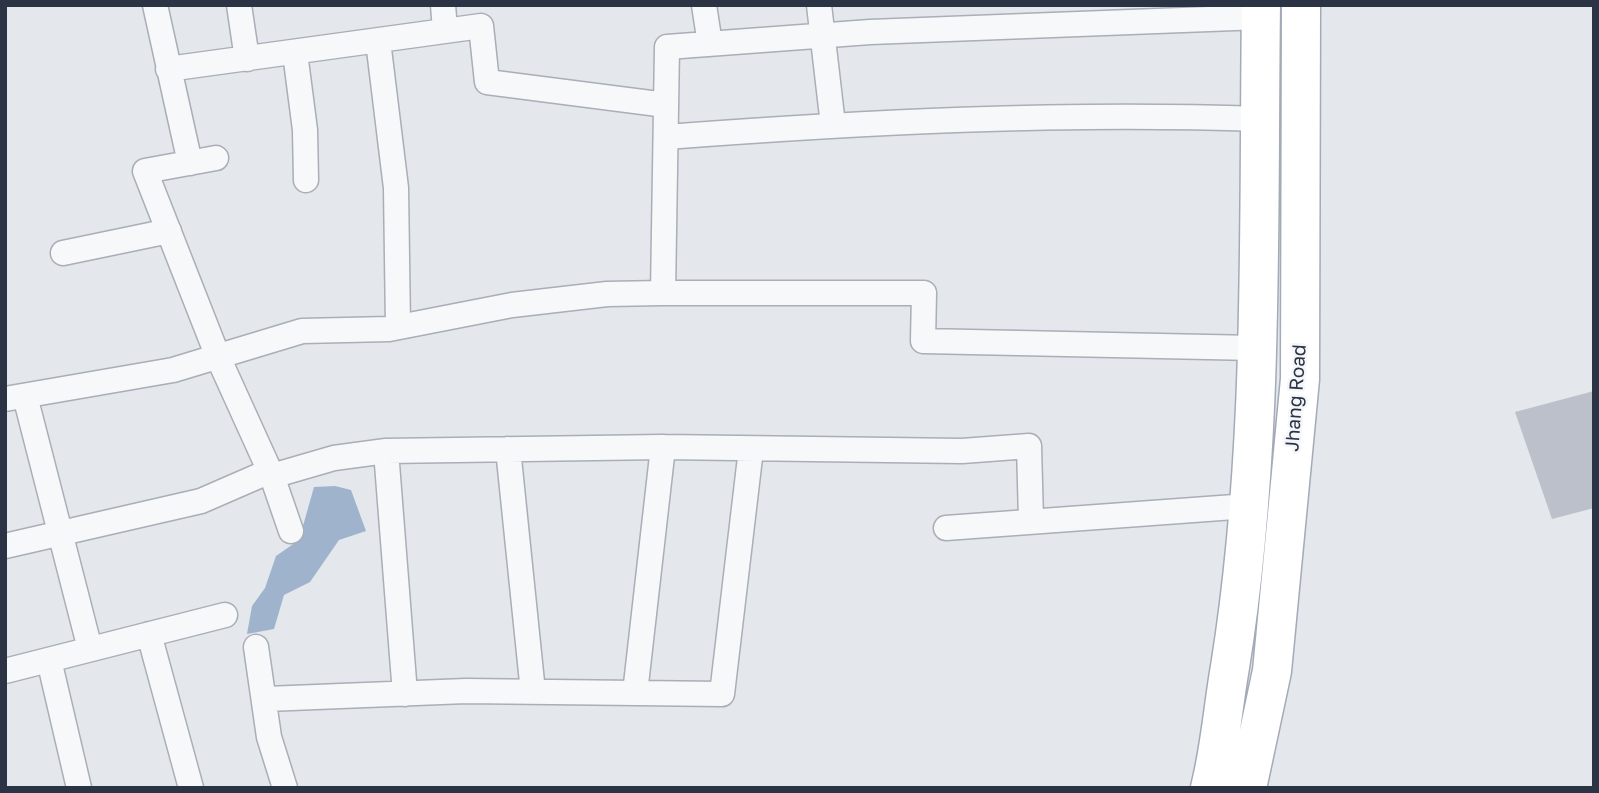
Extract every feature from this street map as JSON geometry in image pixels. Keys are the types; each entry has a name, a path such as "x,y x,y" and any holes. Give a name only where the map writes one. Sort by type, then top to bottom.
{"main road":[{"name":"Jhang Road","path":"1247,788 1272,671 1300,379 1301,5"},
{"path":"1210,788 1240,603 1248,506 1255,348 1261,11"}],"street":[{"path":"155,5 190,163"},
{"path":"239,5 247,59"},
{"path":"443,5 445,30"},
{"path":"704,5 710,44"},
{"path":"819,5 833,125"},
{"path":"663,293 667,47 823,35 1261,11"},
{"path":"168,69 481,26 487,82 666,105"},
{"path":"378,41 396,188 398,327"},
{"path":"295,52 304,130 306,180"},
{"path":"666,137 961,118 1152,116 1260,119"},
{"path":"216,158 145,171 218,356 271,474 291,531"},
{"path":"63,253 169,231"},
{"path":"90,649 60,534 15,398 173,370 302,331 398,327 512,305 607,295 924,293 923,341 1255,348"},
{"path":"5,546 201,501 271,474 334,458 386,452 663,447 962,451 1029,446 1031,520"},
{"path":"635,693 663,447"},
{"path":"508,449 533,692"},
{"path":"265,699 533,692 722,694 751,449"},
{"path":"386,452 405,694"},
{"path":"946,528 1248,506"},
{"path":"5,671 225,615"},
{"path":"149,634 191,788"},
{"path":"256,647 269,737 285,788"},
{"path":"48,660 79,788"}],"water":[{"path":"335,486 351,490 366,531 339,540 310,582 284,595 274,629 247,634 252,606 265,588 276,556 299,540 314,487"}],"building":[{"path":"1594,391 1594,508 1552,519 1515,412"}]}
